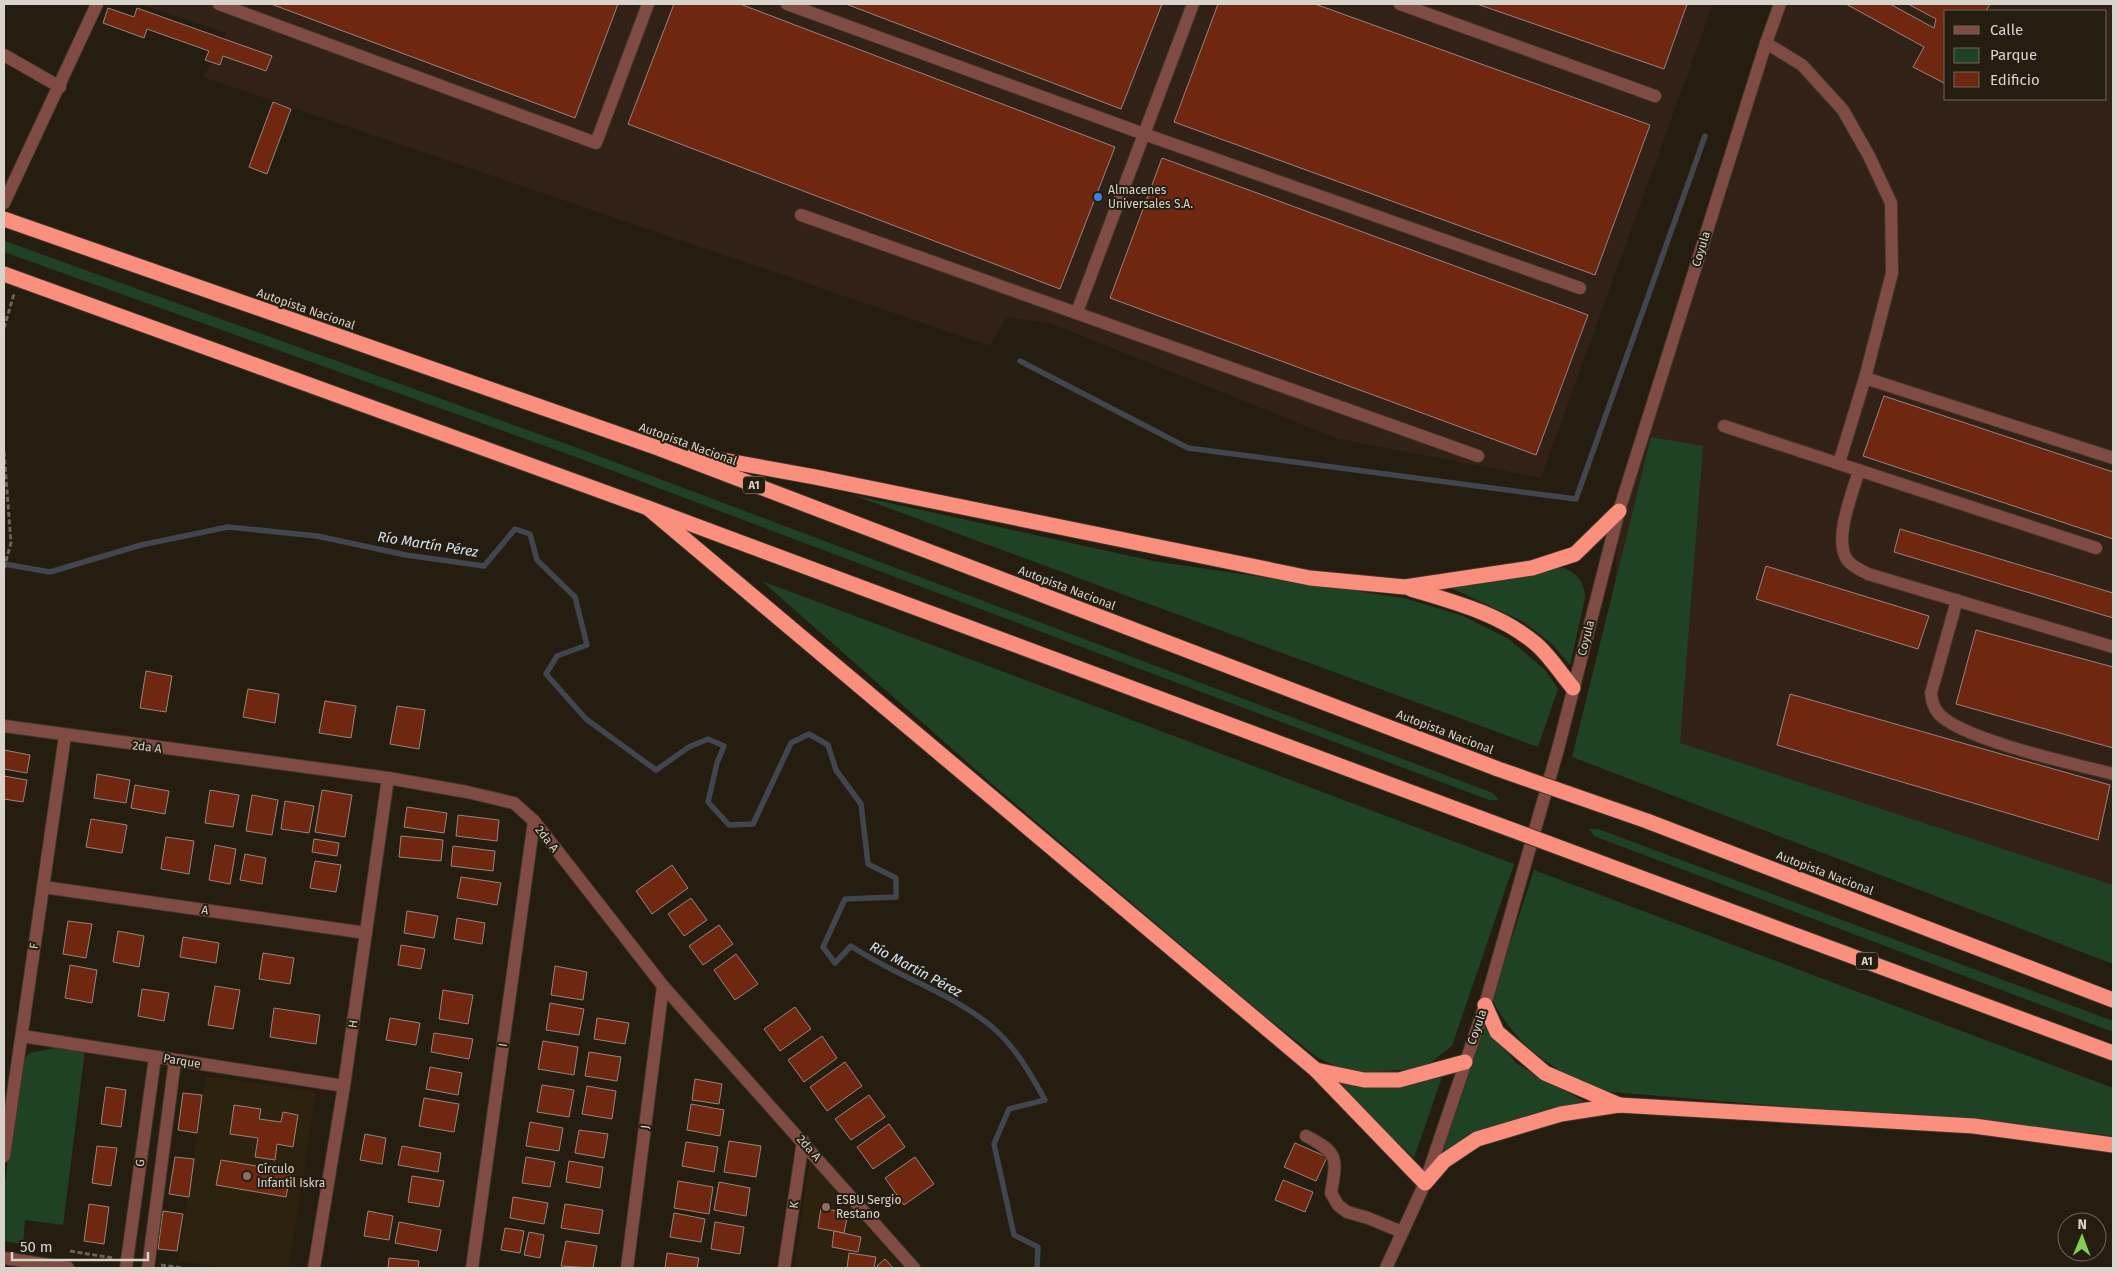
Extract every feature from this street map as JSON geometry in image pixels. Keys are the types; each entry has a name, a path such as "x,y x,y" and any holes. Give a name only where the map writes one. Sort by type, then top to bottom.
{"highway":[{"name":"Autopista Nacional","path":"4,220 658,448 1498,769 1647,821 2113,1000"},
{"name":"A1","path":"4,274 648,508 2113,1053"},
{"path":"658,448 815,477 1310,578 1405,587 1467,606 1499,620 1536,644 1574,688"},
{"path":"648,508 1316,1070 1425,1183 1444,1161 1477,1139 1561,1114 1619,1104 1974,1126 2113,1145"},
{"path":"1405,587 1532,568 1575,554 1619,511"},
{"path":"1485,1006 1497,1032 1545,1073 1619,1104"},
{"path":"1316,1070 1364,1080 1399,1080 1465,1062"}],"street":[{"path":"4,203 60,87 97,4"},
{"path":"219,4 596,143 648,4"},
{"path":"787,4 1144,134 1580,288"},
{"path":"1077,312 1193,4"},
{"path":"1400,4 1655,96"},
{"name":"Coyula","path":"1386,1268 1425,1183 1485,1006 1558,749 1619,511 1766,42 1780,4"},
{"path":"1766,42 1802,64 1843,110 1869,156 1891,203 1892,273 1865,378 1839,463"},
{"path":"4,55 60,87"},
{"path":"801,215 1478,456"},
{"path":"1865,378 2113,458"},
{"path":"1724,426 2096,548"},
{"path":"1860,470 1841,536 1847,560 1856,568 1868,574 2113,646"},
{"path":"1957,600 1931,693 1932,705 1939,714 1949,722 1986,739 2113,774"},
{"name":"2da A","path":"4,726 65,736 388,778 467,792 514,803 534,822 664,986 914,1268"},
{"name":"F","path":"4,1156 65,736"},
{"name":"H","path":"314,1268 344,1086 388,778"},
{"name":"I","path":"472,1268 534,822"},
{"name":"A","path":"43,887 366,933"},
{"name":"J","path":"627,1268 664,986"},
{"name":"Parque","path":"22,1036 344,1086"},
{"name":"G","path":"126,1264 155,1057"},
{"name":"G","path":"148,1266 175,1060"},
{"path":"1306,1136 1327,1147 1333,1156 1334,1172 1331,1193 1338,1205 1347,1212 1368,1218 1402,1232"},
{"name":"K","path":"784,1268 803,1141"},
{"path":"4,1258 68,1268"}],"path":[{"path":"4,328 18,279"},
{"path":"4,452 11,543 4,568"},
{"path":"60,1250 126,1264"},
{"path":"148,1266 183,1268"}],"shaded area":[{"name":"Almacenes Universales S.A.","path":"139,4 1713,4 1541,478 1335,438 1050,323 1006,317 990,346 203,77 227,33"},
{"path":"1780,4 2113,4 2113,886 1607,720 1619,511"},
{"name":"Círculo Infantil Iskra","path":"206,1076 316,1092 289,1268 228,1268 178,1261"},
{"name":"ESBU Sergio Restano","path":"810,1160 837,1194 903,1268 794,1268"}],"green space":[{"path":"5,241 580,449 1493,793 1499,800 1489,800 576,457 4,252"},
{"path":"1651,437 1703,446 1680,743 2113,885 2113,964 1572,757"},
{"path":"853,495 1153,561 1404,598 1463,616 1509,639 1545,670 1558,689 1538,747"},
{"path":"1554,566 1572,572 1580,580 1584,591 1585,598 1570,665 1551,643 1522,621 1449,587"},
{"path":"762,581 1514,864 1452,1046 1430,1063 1415,1069 1371,1072 1345,1070 1318,1058 1265,1016 992,784"},
{"path":"1589,829 1598,829 2113,1021 2113,1032 1594,836"},
{"path":"1534,870 2113,1088 2113,1136 2056,1129 1611,1092 1574,1078 1557,1069 1527,1046 1502,1017 1492,999"},
{"path":"1485,1026 1517,1064 1585,1102 1524,1118 1442,1154"},
{"path":"56,1048 85,1050 63,1225 25,1220 23,1244 4,1241 4,1191 20,1065 29,1053"},
{"path":"1442,1077 1414,1158 1335,1083 1377,1088 1415,1084"}],"building":[{"path":"271,4 618,4 575,118"},
{"path":"674,4 740,4 1115,147 1060,289 628,124"},
{"path":"846,4 1162,4 1121,109"},
{"path":"1218,4 1315,4 1650,125 1595,275 1174,122"},
{"path":"1477,4 1687,4 1664,69"},
{"path":"1846,4 1890,4 1934,28 1936,19 1908,4 1990,4 1987,10 1944,10 1944,83 1913,67 1924,47"},
{"path":"108,8 134,17 137,8 272,56 266,71 223,56 220,65 205,60 209,51 147,29 144,38 103,23"},
{"path":"273,102 291,109 267,174 249,167"},
{"path":"1162,158 1588,315 1536,455 1110,298"},
{"path":"1884,396 2113,472 2113,539 1863,456"},
{"path":"1900,529 2113,593 2113,618 1894,552"},
{"path":"1766,566 1929,616 1918,649 1756,599"},
{"path":"1976,630 2113,667 2113,748 1956,704"},
{"path":"146,671 172,676 166,712 140,708"},
{"path":"248,689 279,694 275,723 243,717"},
{"path":"1790,694 2110,785 2098,840 1777,745"},
{"path":"325,701 356,706 351,738 319,733"},
{"path":"397,706 425,710 419,749 390,744"},
{"path":"4,750 30,755 27,773 4,769"},
{"path":"97,774 130,780 126,803 94,798"},
{"path":"4,776 27,780 23,802 4,799"},
{"path":"135,785 169,791 165,814 131,808"},
{"path":"210,790 239,795 233,827 205,823"},
{"path":"322,790 352,795 345,837 315,832"},
{"path":"252,795 278,800 272,835 246,831"},
{"path":"285,801 314,806 309,833 281,829"},
{"path":"407,807 447,813 444,833 404,827"},
{"path":"458,815 499,820 497,841 456,836"},
{"path":"91,819 127,825 122,853 86,847"},
{"path":"401,836 443,840 441,861 399,857"},
{"path":"166,837 194,841 189,874 161,869"},
{"path":"314,839 339,843 337,856 312,852"},
{"path":"215,845 236,849 230,884 209,880"},
{"path":"453,846 495,851 493,871 451,866"},
{"path":"245,854 266,858 262,884 240,880"},
{"path":"315,861 341,865 336,892 310,888"},
{"path":"672,865 688,888 652,914 636,891"},
{"path":"461,877 501,883 497,905 457,898"},
{"path":"691,898 707,920 684,936 668,914"},
{"path":"407,911 438,916 434,938 404,933"},
{"path":"457,918 485,923 482,944 454,939"},
{"path":"68,921 92,924 86,958 63,954"},
{"path":"719,925 733,944 703,965 689,946"},
{"path":"118,931 144,936 139,967 113,962"},
{"path":"183,937 219,943 216,963 180,957"},
{"path":"401,945 425,949 421,969 398,965"},
{"path":"263,953 294,958 290,984 259,979"},
{"path":"736,954 758,984 735,1000 714,970"},
{"path":"70,965 97,970 92,1003 65,998"},
{"path":"555,966 587,972 583,1000 551,995"},
{"path":"215,986 240,990 233,1029 208,1025"},
{"path":"142,989 169,993 164,1021 138,1016"},
{"path":"443,990 473,995 468,1024 439,1019"},
{"path":"550,1003 584,1009 579,1035 546,1030"},
{"path":"795,1007 811,1029 780,1051 764,1029"},
{"path":"274,1008 320,1015 316,1044 270,1037"},
{"path":"390,1018 420,1023 416,1045 386,1040"},
{"path":"597,1018 629,1023 625,1044 594,1039"},
{"path":"434,1033 473,1039 469,1059 431,1052"},
{"path":"822,1036 837,1058 804,1082 788,1060"},
{"path":"543,1041 578,1047 574,1075 538,1069"},
{"path":"589,1052 621,1057 617,1081 585,1076"},
{"path":"845,1062 862,1086 827,1111 810,1087"},
{"path":"430,1067 462,1073 458,1095 426,1089"},
{"path":"695,1079 722,1084 719,1104 692,1100"},
{"path":"542,1085 574,1090 569,1117 537,1112"},
{"path":"587,1086 616,1091 612,1119 582,1114"},
{"path":"106,1087 126,1090 121,1127 101,1124"},
{"path":"183,1093 202,1095 197,1133 178,1130"},
{"path":"869,1095 885,1117 851,1140 835,1119"},
{"path":"424,1098 459,1104 454,1132 419,1126"},
{"path":"691,1104 724,1110 720,1136 687,1130"},
{"path":"234,1105 261,1109 259,1119 281,1122 283,1112 298,1115 293,1147 277,1144 275,1160 255,1157 258,1138 230,1134"},
{"path":"530,1122 563,1128 559,1151 526,1146"},
{"path":"889,1124 905,1147 873,1169 857,1147"},
{"path":"579,1130 608,1134 604,1158 575,1153"},
{"path":"365,1134 386,1138 382,1164 360,1160"},
{"path":"729,1141 761,1146 756,1177 724,1172"},
{"path":"686,1142 718,1147 714,1172 682,1166"},
{"path":"1295,1143 1327,1157 1316,1181 1284,1167"},
{"path":"97,1146 117,1148 111,1186 92,1183"},
{"path":"402,1146 441,1153 438,1172 398,1165"},
{"path":"175,1157 194,1159 189,1197 169,1194"},
{"path":"526,1157 555,1162 550,1187 522,1183"},
{"path":"915,1157 934,1184 904,1205 885,1178"},
{"path":"221,1160 291,1172 286,1197 216,1185"},
{"path":"569,1161 603,1167 600,1188 566,1182"},
{"path":"412,1176 444,1181 439,1207 408,1202"},
{"path":"1283,1180 1313,1192 1305,1212 1275,1200"},
{"path":"678,1181 713,1187 709,1214 674,1208"},
{"path":"719,1182 750,1188 746,1216 714,1210"},
{"path":"513,1197 548,1203 544,1224 510,1218"},
{"path":"89,1204 109,1207 104,1244 84,1241"},
{"path":"565,1204 603,1210 599,1234 561,1228"},
{"path":"821,1208 848,1213 844,1233 818,1228"},
{"path":"163,1211 183,1214 177,1251 158,1249"},
{"path":"368,1211 393,1216 389,1240 364,1236"},
{"path":"674,1213 705,1219 701,1242 670,1237"},
{"path":"399,1222 441,1230 437,1251 395,1243"},
{"path":"715,1222 744,1227 740,1254 711,1249"},
{"path":"505,1228 524,1231 520,1253 501,1250"},
{"path":"834,1231 861,1237 858,1252 832,1247"},
{"path":"529,1232 544,1235 540,1258 524,1255"},
{"path":"566,1241 597,1246 593,1268 561,1266"},
{"path":"667,1253 699,1258 697,1268 665,1268"},
{"path":"849,1253 876,1257 874,1268 847,1268"},
{"path":"389,1258 419,1261 418,1268 388,1268"},
{"path":"885,1259 893,1268 879,1268 877,1266"}],"waterway":[{"path":"1020,361 1188,448 1576,499 1705,136"},
{"name":"Río Martín Pérez","path":"4,564 50,572 141,545 228,527 317,536 406,555 484,566 515,529 530,534 537,560 575,597 587,645 557,656 546,674 586,719 656,770 689,747 708,739 724,746 717,763 708,802 729,825 753,824 791,743 809,734 828,745 836,770 861,804 868,864 896,878 896,897 845,899 823,947 835,963 851,946 868,957 958,1003 1000,1034 1021,1060 1045,1100 1009,1109 994,1144 1014,1235 1038,1247 1037,1268"}],"place":[{"name":"Almacenes Universales S.A.","path":"1098,197"},
{"name":"Círculo Infantil Iskra","path":"247,1176"},
{"name":"ESBU Sergio Restano","path":"826,1207"}]}
